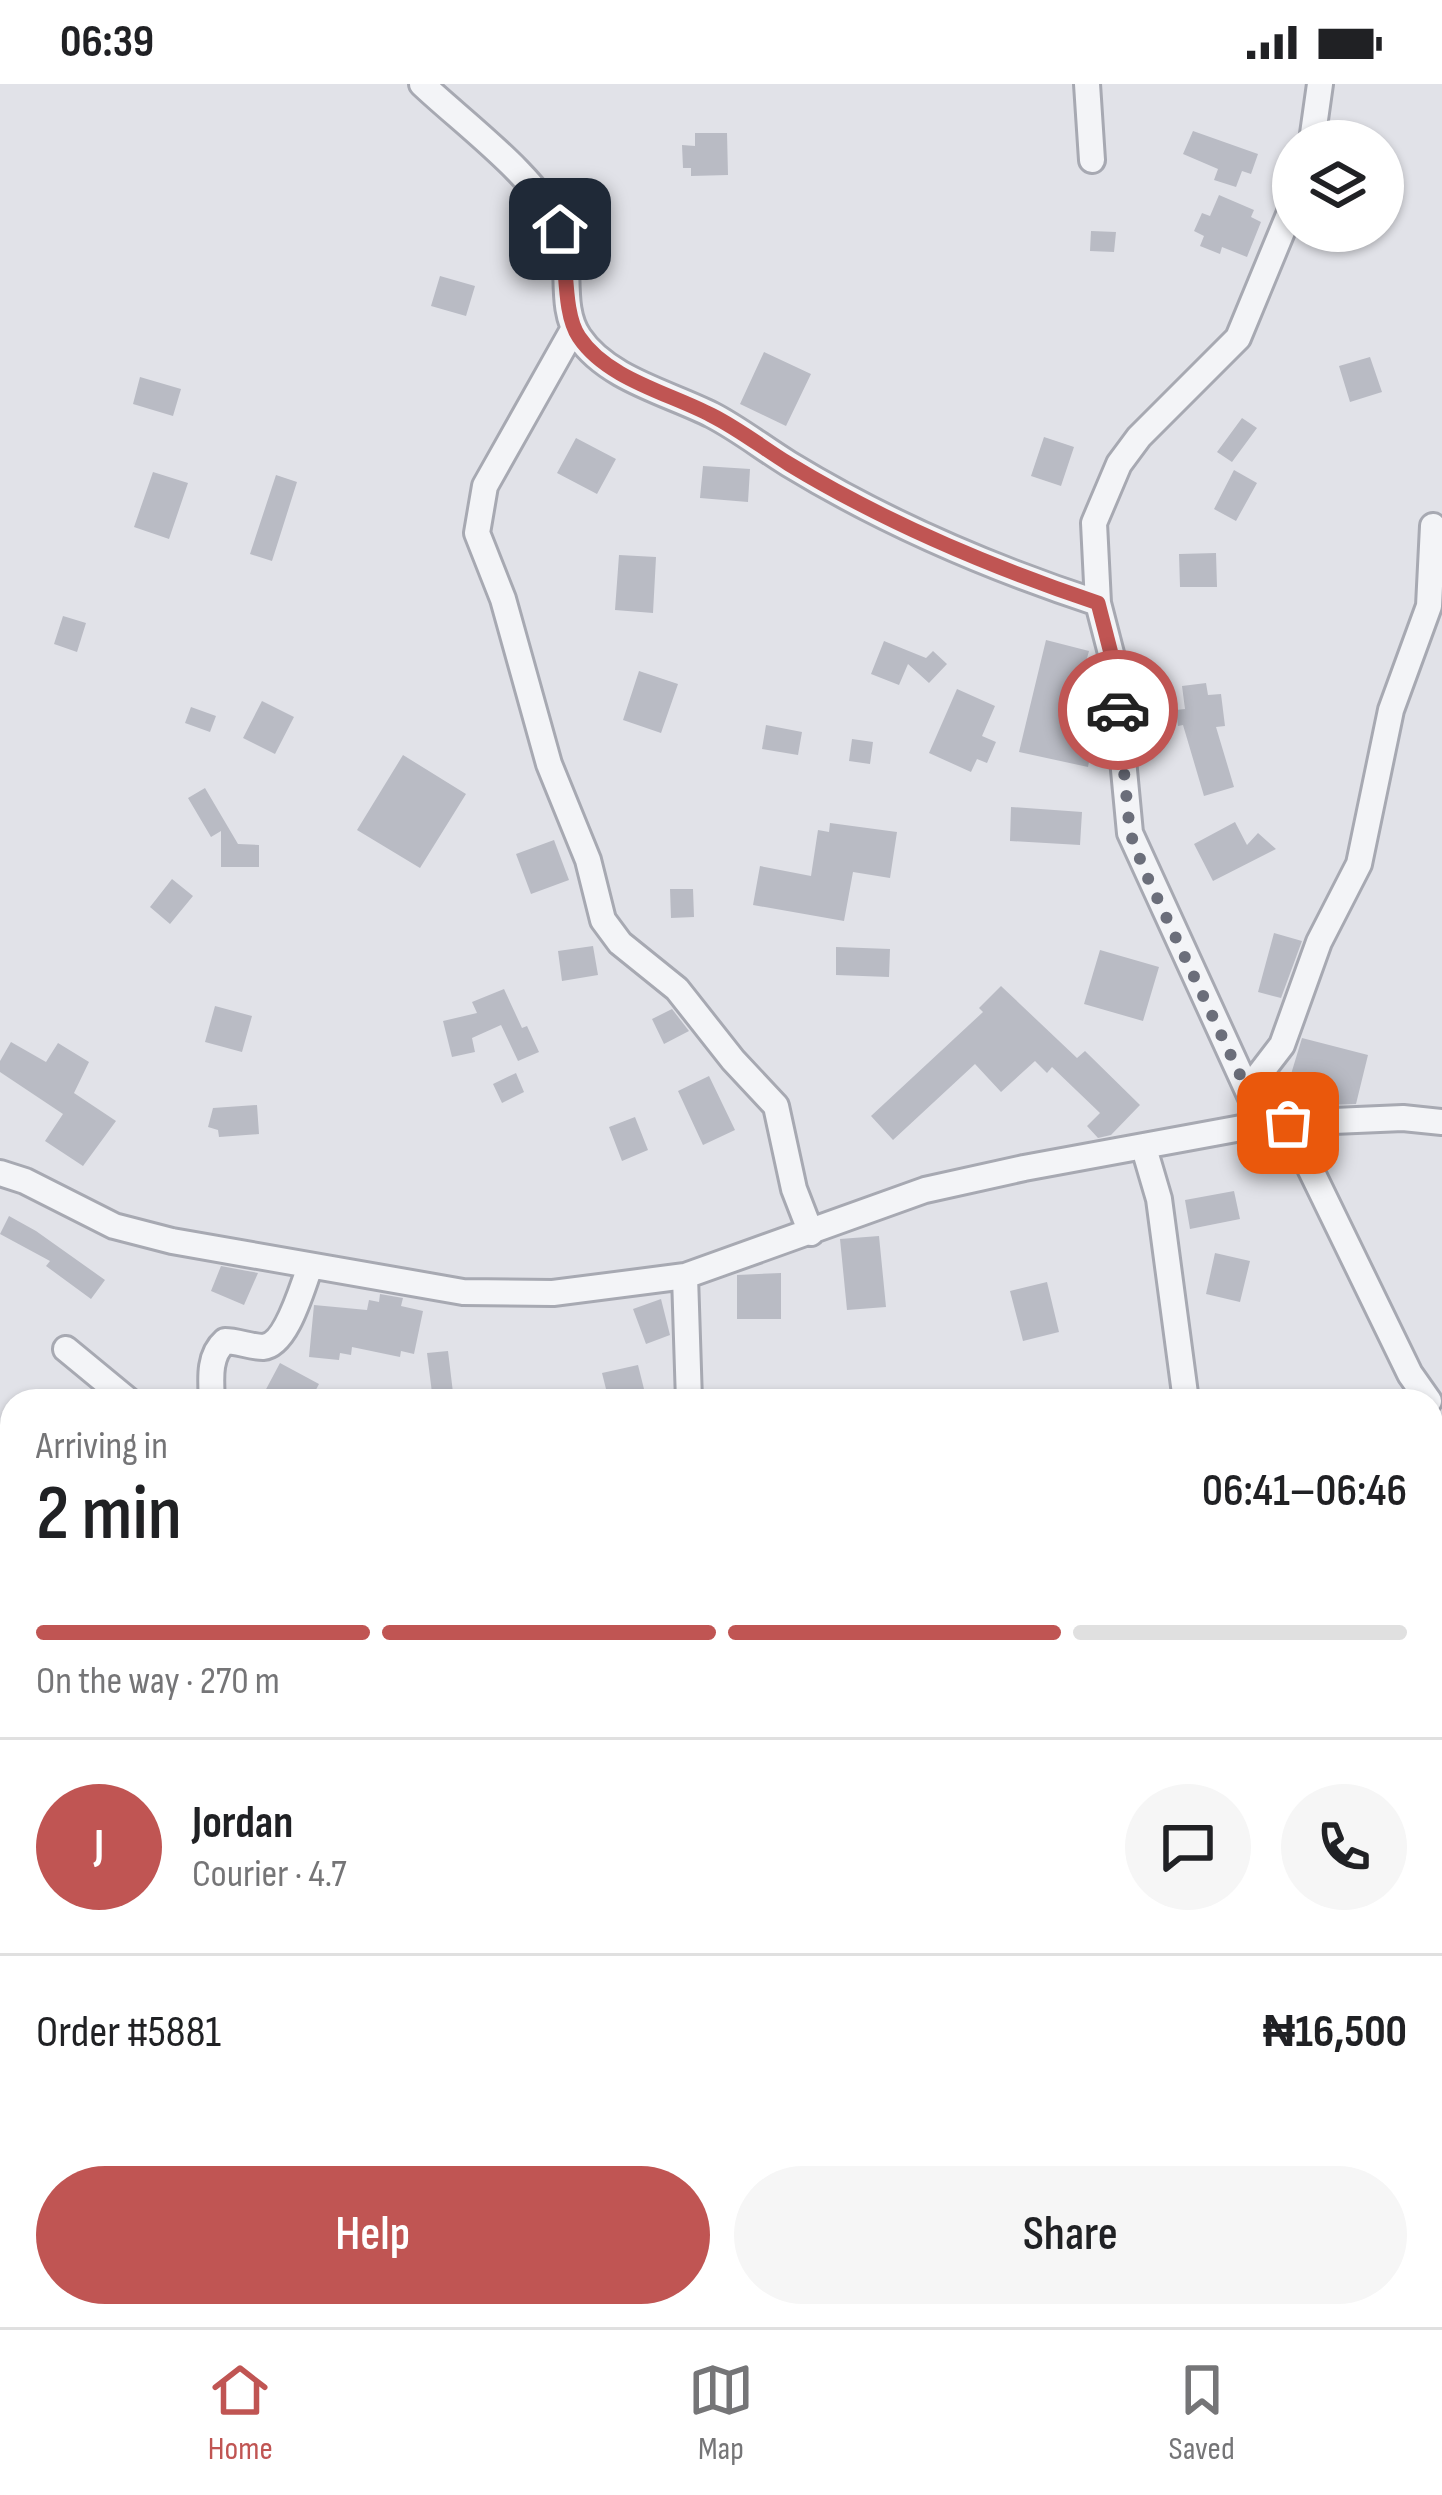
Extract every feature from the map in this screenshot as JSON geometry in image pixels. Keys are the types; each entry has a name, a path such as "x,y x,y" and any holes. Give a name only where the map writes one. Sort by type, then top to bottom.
{"street":[{"path":"422,84 546,203 566,250 574,328 599,358 658,392 710,414 876,512 967,554 1098,603"},
{"path":"1087,84 1092,160"},
{"path":"1315,120 1320,84"},
{"path":"1274,252 1238,338 1139,437 1102,495 1094,524 1098,603 1114,665 1130,833 1249,1088 1276,1123 1421,1389"},
{"path":"574,328 485,486 477,533 503,599 549,764 588,860 603,920 620,943 677,989 776,1106 790,1173 811,1233"},
{"path":"1249,1088 1282,1045 1319,942 1359,864 1390,710 1429,606 1433,526"},
{"path":"0,1173 114,1226 172,1241 464,1292 553,1293 686,1276 925,1190 1024,1168 1276,1123 1403,1118 1442,1122"},
{"path":"1144,1148 1159,1199 1184,1389"},
{"path":"212,1389 218,1347 225,1340 266,1347 277,1341 310,1267"},
{"path":"686,1276 689,1389"},
{"path":"66,1349 114,1389"}],"building":[{"path":"1193,131 1258,154 1251,174 1242,171 1236,187 1214,180 1218,169 1183,154"},
{"path":"695,133 727,133 728,175 691,176 691,168 683,168 682,145 695,146"},
{"path":"1219,195 1254,210 1251,217 1261,222 1247,257 1222,247 1220,254 1200,246 1204,236 1194,231 1202,213 1210,216"},
{"path":"1091,231 1116,232 1114,252 1090,251"},
{"path":"440,276 475,286 466,316 431,306"},
{"path":"764,352 811,374 786,426 740,404"},
{"path":"1370,357 1382,392 1350,402 1339,366"},
{"path":"140,377 181,389 173,416 133,404"},
{"path":"1242,418 1257,428 1232,462 1217,452"},
{"path":"1044,437 1074,447 1061,486 1031,476"},
{"path":"576,438 616,459 597,494 557,473"},
{"path":"703,466 750,469 748,502 700,498"},
{"path":"1234,470 1257,483 1236,521 1214,509"},
{"path":"153,472 188,483 169,539 134,527"},
{"path":"276,475 297,482 272,561 250,554"},
{"path":"1216,553 1217,587 1180,587 1179,554"},
{"path":"619,555 656,557 653,613 615,610"},
{"path":"63,616 86,623 77,652 54,644"},
{"path":"1046,640 1089,651 1073,710 1102,717 1097,753 1091,752 1088,767 1019,752"},
{"path":"884,641 926,658 933,651 947,664 929,683 908,664 899,685 871,674"},
{"path":"639,671 678,684 661,733 623,720"},
{"path":"1206,683 1208,695 1221,694 1225,726 1216,727 1234,787 1204,796 1176,710 1185,709 1182,686"},
{"path":"957,689 995,706 982,736 996,742 987,763 977,759 971,772 929,753"},
{"path":"262,701 294,717 275,754 243,738"},
{"path":"191,707 216,716 210,732 185,723"},
{"path":"766,725 802,732 798,755 762,749"},
{"path":"852,739 873,742 870,764 849,761"},
{"path":"403,755 466,794 420,868 357,830"},
{"path":"205,788 238,844 259,845 259,867 221,867 221,831 211,837 188,798"},
{"path":"1011,807 1082,812 1080,845 1010,841"},
{"path":"1235,822 1247,845 1258,833 1276,849 1213,881 1194,844"},
{"path":"830,823 897,832 890,878 853,872 844,921 753,905 760,866 811,876 818,830 829,832"},
{"path":"554,840 569,880 531,894 516,854"},
{"path":"172,879 193,896 170,924 150,907"},
{"path":"670,889 693,889 694,917 671,918"},
{"path":"1274,933 1302,941 1281,998 1258,992"},
{"path":"593,946 598,975 562,981 558,951"},
{"path":"836,947 890,949 889,977 836,975"},
{"path":"1100,950 1159,967 1143,1021 1084,1004"},
{"path":"1001,986 1077,1058 1085,1051 1140,1105 1111,1135 1098,1138 1087,1126 1100,1113 1052,1067 1047,1073 1035,1061 1001,1092 975,1064 893,1140 871,1116 983,1012 979,1008"},
{"path":"504,989 539,1052 518,1061 501,1025 472,1038 475,1052 452,1057 443,1021 477,1013 472,1002"},
{"path":"215,1006 252,1016 242,1052 205,1042"},
{"path":"672,1009 689,1031 664,1044 652,1019"},
{"path":"1302,1038 1368,1055 1356,1104 1325,1105 1285,1094"},
{"path":"11,1042 46,1062 58,1043 89,1062 74,1093 116,1121 83,1166 45,1141 63,1114 0,1072 0,1061"},
{"path":"516,1073 524,1092 502,1103 493,1084"},
{"path":"709,1076 735,1130 703,1145 678,1091"},
{"path":"257,1105 259,1134 219,1137 218,1130 208,1127 213,1108"},
{"path":"635,1117 648,1150 622,1161 609,1127"},
{"path":"1234,1191 1240,1219 1190,1229 1185,1200"},
{"path":"9,1216 105,1280 91,1299 46,1266 50,1261 0,1234"},
{"path":"879,1236 886,1307 847,1310 840,1239"},
{"path":"1215,1253 1250,1261 1240,1302 1206,1294"},
{"path":"221,1266 258,1273 244,1305 211,1291"},
{"path":"781,1273 781,1319 737,1319 737,1275"},
{"path":"1047,1282 1059,1332 1023,1341 1010,1291"},
{"path":"380,1294 403,1298 401,1306 423,1311 414,1354 401,1351 400,1357 352,1347 351,1355 340,1353 339,1360 309,1357 314,1305 367,1310 369,1300 379,1302"},
{"path":"661,1299 670,1335 646,1344 633,1309"},
{"path":"448,1351 453,1389 432,1389 427,1353"},
{"path":"280,1363 319,1384 316,1389 266,1389"},
{"path":"638,1365 644,1389 606,1389 602,1373"}],"way so far":[{"path":"1118,710 1130,833 1145,872 1263,1124 1288,1123"}],"route":[{"path":"560,229 574,328 599,358 658,392 710,414 876,512 967,554 1098,603 1114,665 1118,710"}]}
